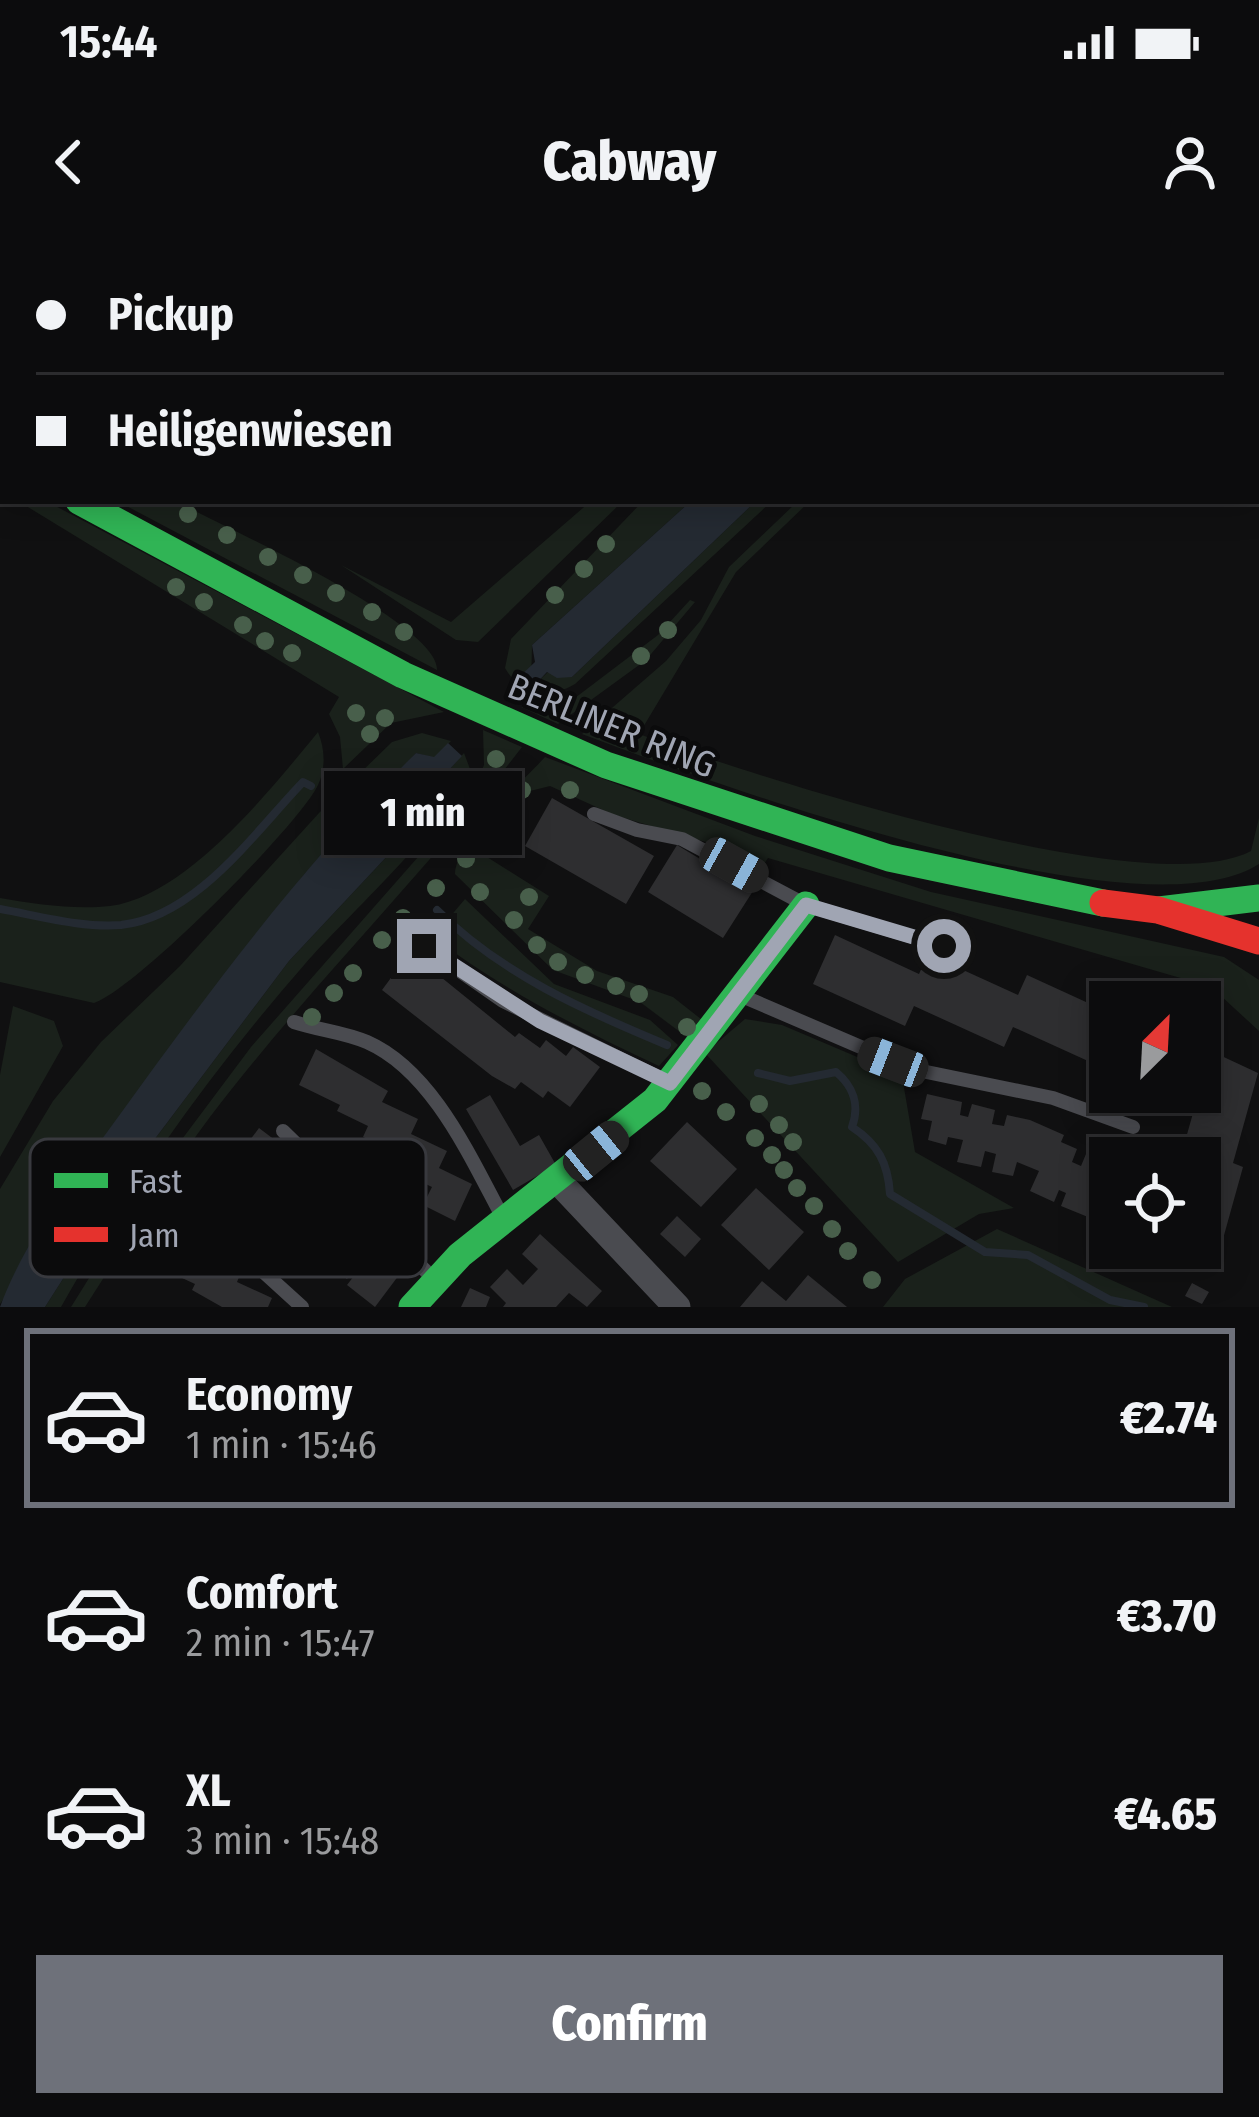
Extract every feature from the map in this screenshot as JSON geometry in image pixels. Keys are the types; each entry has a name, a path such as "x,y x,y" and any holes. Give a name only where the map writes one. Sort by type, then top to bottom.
{"main road":[{"name":"BERLINER RING","path":"85,504 404,675 606,765 716,805 889,858 1042,892 1158,910 1259,940"},
{"name":"BERLINER RING","path":"1158,910 1259,898"},
{"path":"412,1307 503,1218 634,1120 741,995 806,905"}],"street":[{"path":"557,1180 677,1307"}],"lane":[{"path":"594,814 619,825 682,839 806,905 944,946"},
{"path":"424,946 521,1011 670,1083"},
{"path":"741,995 912,1069 1053,1098 1133,1127"},
{"path":"294,1022 369,1042 413,1078 459,1138 503,1218"},
{"path":"283,1131 291,1139"},
{"path":"426,1271 435,1280"},
{"path":"269,1277 302,1307"}],"shaded area":[{"path":"23,504 52,504 444,712 391,723 343,769 340,737 329,714 339,697"},
{"path":"123,504 182,504 294,561 407,630 429,652 437,670"},
{"path":"588,504 620,504 478,642 456,640 341,565 451,622"},
{"path":"640,504 688,504 532,645 531,688 548,672 572,677 753,504 769,504 575,684 545,694 519,685 505,668 511,639"},
{"path":"688,504 753,504 572,677 557,678 547,672 532,688 518,678 535,662 532,645"},
{"path":"795,504 807,504 736,572 639,734 856,804 1043,849 1129,861 1200,863 1251,851 1259,818 1259,864 1202,882 1122,883 1027,869 822,817 582,734 666,661 701,620 729,567"},
{"path":"690,600 695,602 646,660 558,724 521,707 567,704 658,635"},
{"path":"483,730 522,747 248,1069 194,1139 182,1139 251,1047 469,799 484,765"},
{"path":"318,732 322,772 305,805 214,904 114,992 94,1003 0,982 0,898 110,906 168,883 225,837"},
{"path":"422,733 451,741 434,758 416,753 302,877 117,1139 30,1139 53,1101 101,1042 180,966 319,813 392,742"},
{"path":"448,743 462,756 448,771 450,789 289,961 155,1139 103,1139 261,927 336,838 416,753 434,757"},
{"path":"464,753 470,769 442,815 305,964 168,1139 155,1139 289,961 450,789 447,772"},
{"path":"545,757 755,836 931,892 1224,957 1259,980 1259,1031 1221,996 1221,981 1188,981 768,858 760,870 709,843 614,815 550,786 530,791 500,830 487,822 471,847 549,896 528,929 597,971 673,997 706,1023 692,1041 640,1002 553,970 455,874 466,846 507,797"},
{"path":"465,899 554,984 650,1020 678,1045 659,1066 487,975 433,937"},
{"path":"13,1006 54,1021 63,1046 0,1157 0,1075"},
{"path":"745,1019 782,1025 902,1076 915,1152 1014,1208 979,1214 898,1262 705,1053"},
{"path":"30,1139 30,1262 0,1304 0,1189"},
{"path":"997,1229 1172,1307 883,1307 905,1279"},
{"path":"30,1245 30,1277 64,1277 45,1307 0,1307 11,1281"},
{"path":"64,1277 78,1277 61,1307 45,1307"},
{"path":"90,1277 104,1277 85,1307 71,1307"}],"building":[{"path":"552,798 654,856 626,904 525,846"},
{"path":"677,845 753,891 723,938 648,892"},
{"path":"835,935 919,974 928,954 1018,995 1027,975 1089,1003 1089,1061 1013,1027 1004,1047 914,1006 905,1026 813,984"},
{"path":"410,952 515,1037 519,1033 540,1048 546,1040 566,1056 573,1047 600,1067 570,1107 548,1091 543,1098 521,1082 515,1089 492,1076 382,990"},
{"path":"316,1049 388,1091 382,1102 418,1119 411,1134 422,1139 367,1139 363,1137 368,1126 337,1111 340,1105 299,1085"},
{"path":"1221,1056 1258,1073 1233,1163 1243,1167 1221,1246 1221,1137 1186,1137 1193,1113 1221,1113"},
{"path":"927,1094 962,1102 960,1115 968,1117 972,1104 995,1110 992,1124 1004,1126 1007,1115 1064,1135 1061,1142 1077,1149 1072,1162 1081,1166 1089,1155 1088,1217 1061,1206 1066,1193 1059,1190 1054,1202 1030,1191 1039,1171 1017,1162 1013,1176 992,1172 996,1154 985,1151 981,1167 957,1162 963,1140 948,1137 946,1145 928,1140 932,1121 921,1119"},
{"path":"490,1095 520,1146 539,1135 556,1165 513,1190 466,1109"},
{"path":"687,1122 737,1169 701,1207 650,1161"},
{"path":"259,1128 274,1139 251,1139"},
{"path":"426,1141 447,1151 439,1168 472,1184 455,1221 426,1206 432,1187 426,1184"},
{"path":"756,1188 804,1232 769,1270 721,1225"},
{"path":"677,1216 701,1239 685,1257 660,1234"},
{"path":"540,1234 602,1291 587,1307 569,1293 556,1307 503,1307 506,1303 490,1287 507,1269 523,1285 538,1269 522,1254"},
{"path":"808,1275 847,1307 740,1307 762,1281 786,1301"},
{"path":"180,1277 239,1277 237,1282 272,1298 268,1307 222,1307 192,1290 195,1284"},
{"path":"353,1277 398,1277 375,1307 347,1285"},
{"path":"1192,1283 1209,1292 1202,1304 1185,1296"},
{"path":"470,1288 490,1297 486,1307 461,1307"}],"waterway":[{"path":"0,909 91,925 148,919 199,890 303,782 311,786"},
{"path":"437,910 516,972 667,1045"},
{"path":"758,1073 790,1081 836,1072 853,1096 852,1127 880,1155 890,1194 985,1252 1028,1255 1110,1300 1144,1307"}],"traffic: fast":[{"path":"85,504 403,675 606,765 889,858 1103,903"},
{"path":"1159,910 1259,898"},
{"path":"412,1307 460,1255 655,1100 806,905"}],"traffic: jam":[{"path":"1103,903 1158,910 1259,941"}],"route":[{"path":"424,946 540,1021 670,1083 806,905 944,946"}]}
